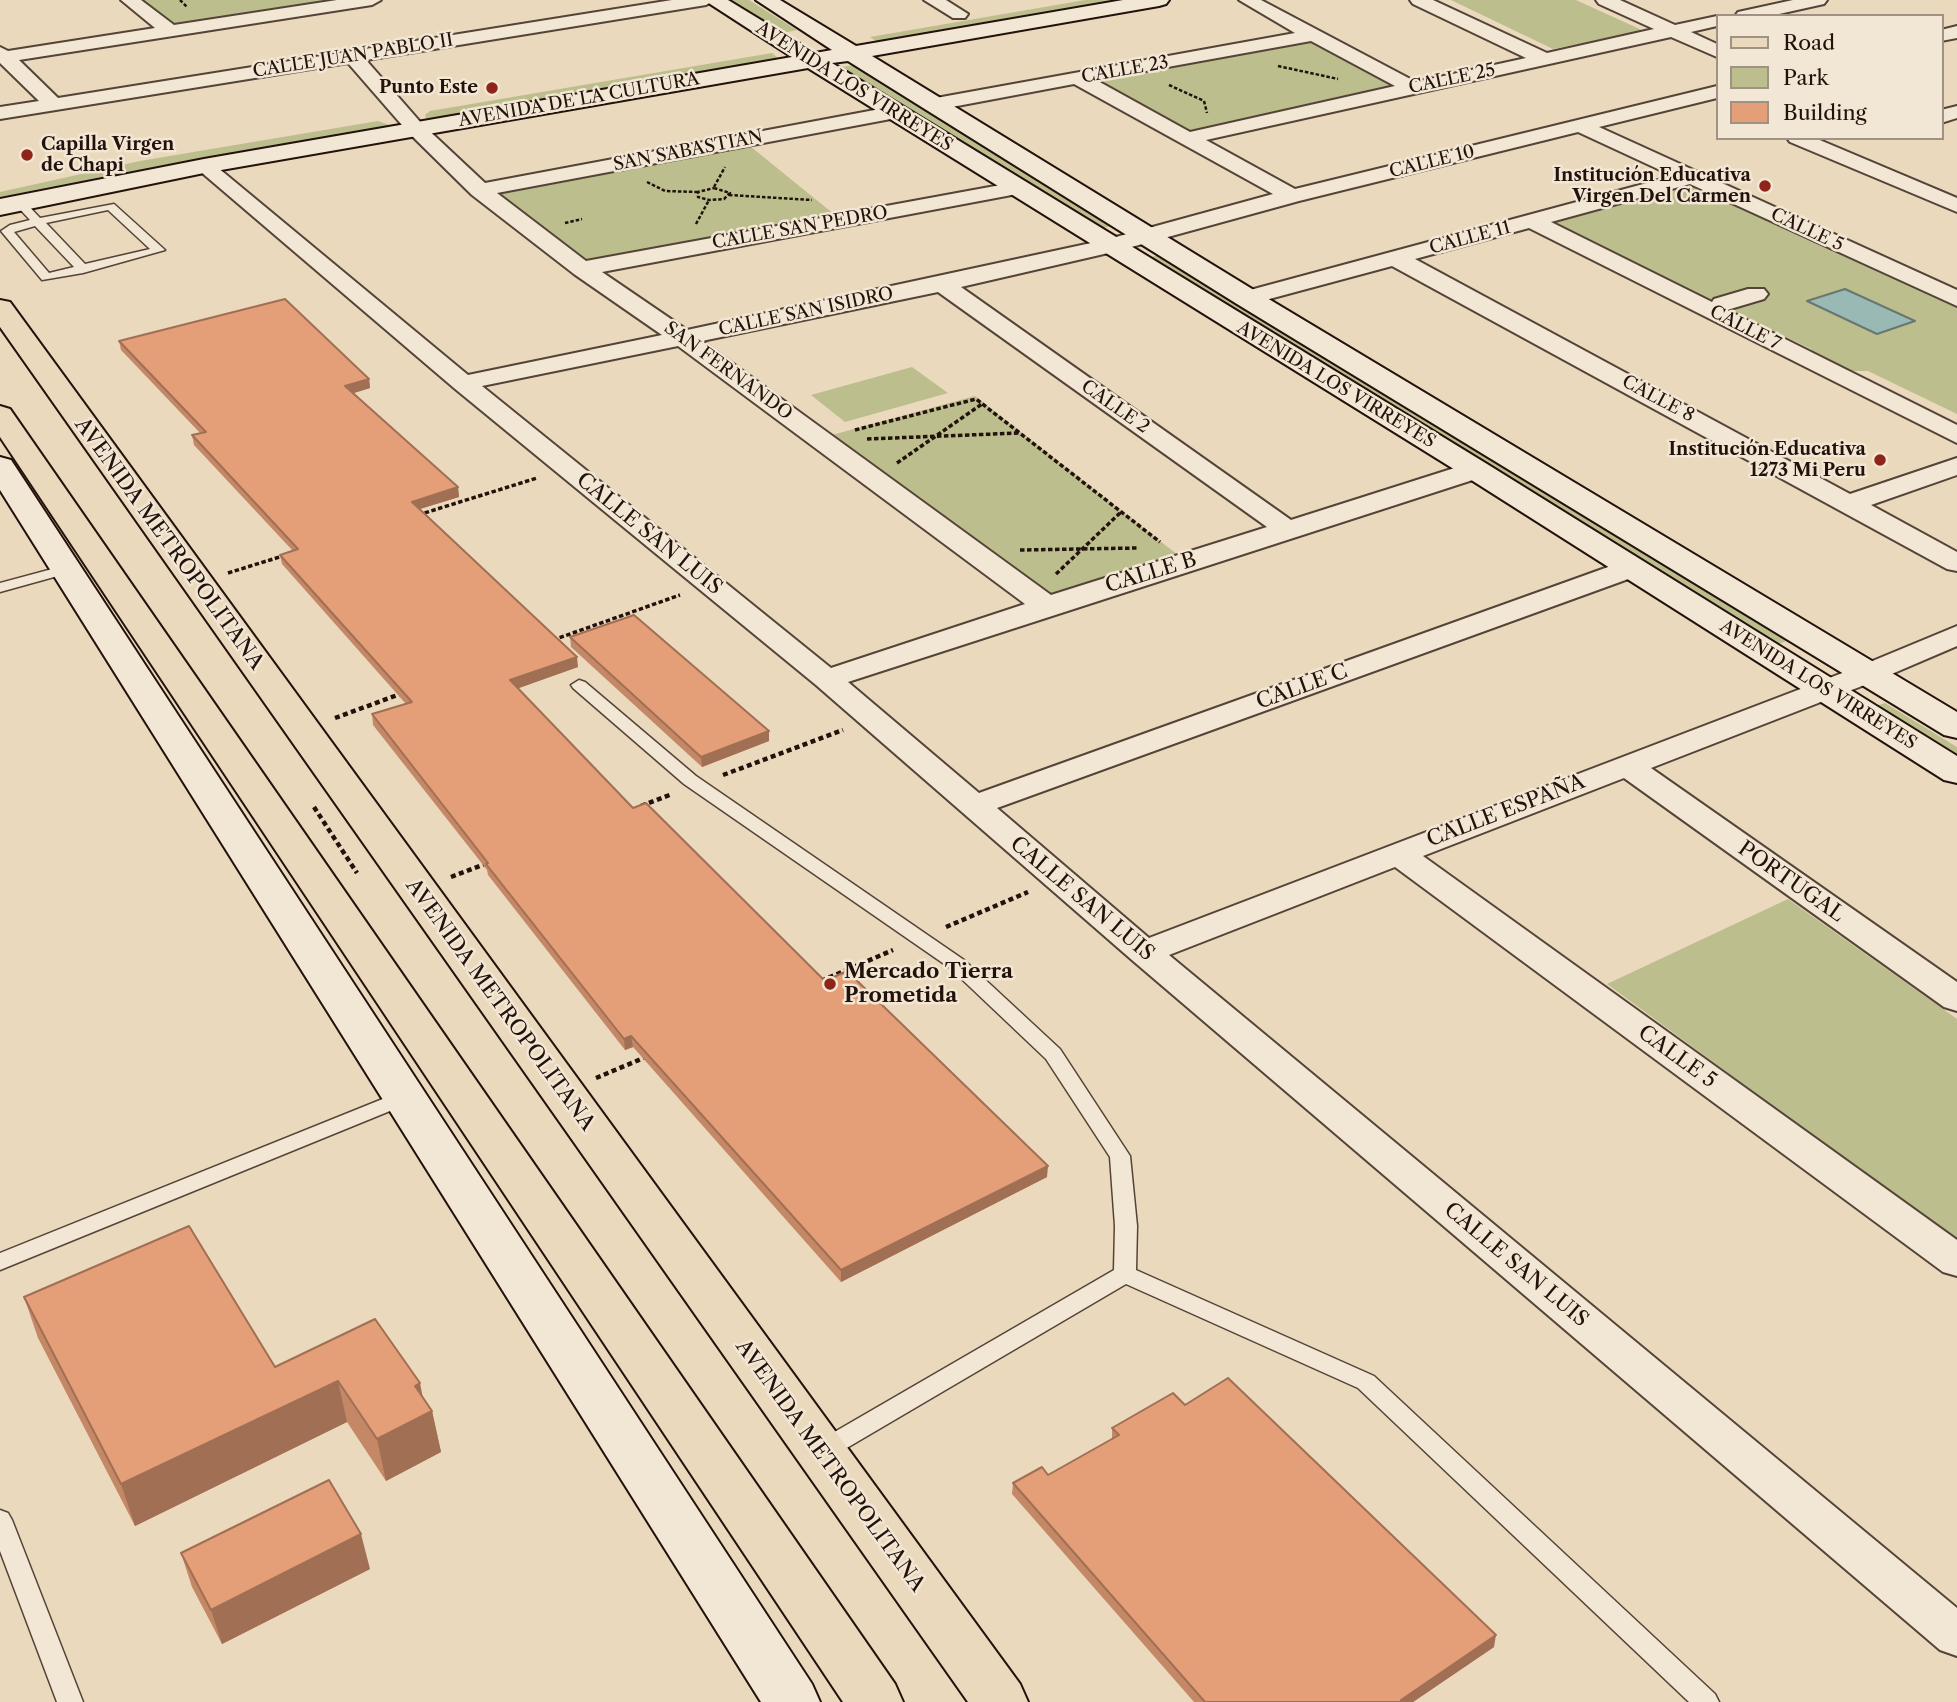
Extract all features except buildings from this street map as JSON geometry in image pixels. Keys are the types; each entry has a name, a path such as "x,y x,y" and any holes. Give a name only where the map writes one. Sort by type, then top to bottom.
{"main road":[{"name":"AVENIDA LOS VIRREYES","path":"714,0 786,44"},
{"name":"AVENIDA LOS VIRREYES","path":"766,0 896,113 1476,470 1957,772"},
{"name":"AVENIDA DE LA CULTURA","path":"0,186 409,121 820,48 959,14 1044,0"},
{"name":"AVENIDA DE LA CULTURA","path":"10,205 786,44 855,53 1159,0"},
{"name":"AVENIDA LOS VIRREYES","path":"855,53 1247,298 1957,727"},
{"name":"AVENIDA METROPOLITANA","path":"0,308 1000,1702"},
{"path":"0,415 875,1702"},
{"path":"0,466 792,1702"}],"street":[{"path":"130,0 170,31"},
{"name":"CALLE JUAN PABLO II","path":"0,113 706,0"},
{"path":"933,0 959,14"},
{"path":"1248,0 1411,88"},
{"path":"1419,0 1544,59"},
{"path":"1605,0 1716,51"},
{"path":"1753,14 1818,0"},
{"path":"2,55 363,1"},
{"path":"546,7 567,22"},
{"name":"CALLE 25","path":"1188,138 1716,21"},
{"name":"CALLE 23","path":"936,104 1314,35"},
{"path":"2,55 53,104"},
{"name":"SAN FERNANDO","path":"352,56 409,121 480,190 582,269 838,438 1047,606"},
{"path":"1077,78 1292,196"},
{"name":"CALLE 10","path":"1147,234 1581,126 1711,98"},
{"name":"SAN SABASTIAN","path":"480,190 896,113"},
{"name":"CALLE 5","path":"1581,126 1957,299"},
{"path":"1802,140 1957,206"},
{"path":"1822,149 1849,142"},
{"name":"CALLE SAN LUIS","path":"204,166 463,383 828,679 1144,952 1957,1636"},
{"name":"CALLE 11","path":"1247,298 1693,177"},
{"name":"CALLE SAN PEDRO","path":"582,269 1017,188"},
{"name":"CALLE 7","path":"1532,221 1957,435"},
{"name":"CALLE SAN ISIDRO","path":"463,383 942,284 1109,246 1147,234"},
{"name":"CALLE 8","path":"1395,258 1851,503 1957,563"},
{"name":"CALLE 2","path":"942,284 1289,530"},
{"path":"1722,304 1756,294"},
{"path":"1851,503 1957,466"},
{"name":"CALLE B","path":"828,679 1047,606 1476,470"},
{"name":"CALLE C","path":"972,806 1632,568"},
{"name":"CALLE ESPAÑA","path":"1144,952 1869,673 1957,635"},
{"name":"PORTUGAL","path":"1626,765 1957,999"},
{"name":"CALLE 5","path":"1397,853 1957,1261"}],"lane":[{"path":"10,205 37,222 83,269"},
{"path":"110,206 159,250 46,277 7,231 37,222 110,206"},
{"path":"0,588 66,569"},
{"path":"579,685 696,785 957,964 1053,1054 1120,1156 1126,1226 1125,1274"},
{"path":"0,1262 405,1097"},
{"path":"820,1452 1125,1274"},
{"path":"1125,1274 1366,1382 1611,1609 1706,1702"},
{"path":"0,1520 70,1702"}],"path":[{"path":"1267,63 1338,79"},
{"path":"1160,83 1195,95 1208,109 1206,116"},
{"path":"646,181 665,191 698,192 707,188 721,188 727,190 729,195"},
{"path":"698,192 698,197 709,200 729,195 813,200"},
{"path":"802,192 820,206"},
{"path":"838,438 976,398 1166,547 1152,547"},
{"path":"895,464 982,404"},
{"path":"838,438 842,440 1020,433"},
{"path":"405,519 568,468"},
{"path":"1052,577 1121,512"},
{"path":"1019,550 1138,548"},
{"path":"197,583 290,554"},
{"path":"541,644 710,584"},
{"path":"302,729 412,690"},
{"path":"633,809 873,719"},
{"path":"417,890 493,861"},
{"path":"820,982 1058,879"},
{"path":"563,1093 655,1053"}],"green space":[{"path":"140,0 347,0 174,27"},
{"path":"724,0 749,0 797,30 778,34"},
{"path":"1085,0 1129,0 879,43 870,37"},
{"path":"1451,0 1576,0 1644,31 1553,49"},
{"path":"1310,40 1394,86 1188,131 1096,80"},
{"path":"772,53 780,60 433,119 426,118 425,115 430,111"},
{"path":"855,65 1111,226 1095,230 835,68"},
{"path":"378,121 389,125 382,129 163,166 0,201 0,192 140,161"},
{"path":"750,146 835,215 587,262 497,192"},
{"path":"1695,184 1957,303 1957,414 1868,371 1842,371 1820,360 1811,349 1552,223"},
{"path":"1161,254 1786,641 1767,649 1142,260"},
{"path":"912,367 948,393 845,422 811,395"},
{"path":"975,396 1183,559 1060,597 1046,596 832,435"},
{"path":"1885,703 1957,747 1957,767 1864,710"},
{"path":"1788,899 1957,1019 1957,1241 1607,984"}],"water":[{"path":"1845,289 1915,321 1877,334 1807,301"}],"place":[{"name":"Punto Este","path":"492,88"},
{"name":"Capilla Virgen de Chapi","path":"27,155"},
{"name":"Institución Educativa Virgen Del Carmen","path":"1765,186"},
{"name":"Institución Educativa 1273 Mi Peru","path":"1880,460"},
{"name":"Mercado Tierra Prometida","path":"830,984"}]}
